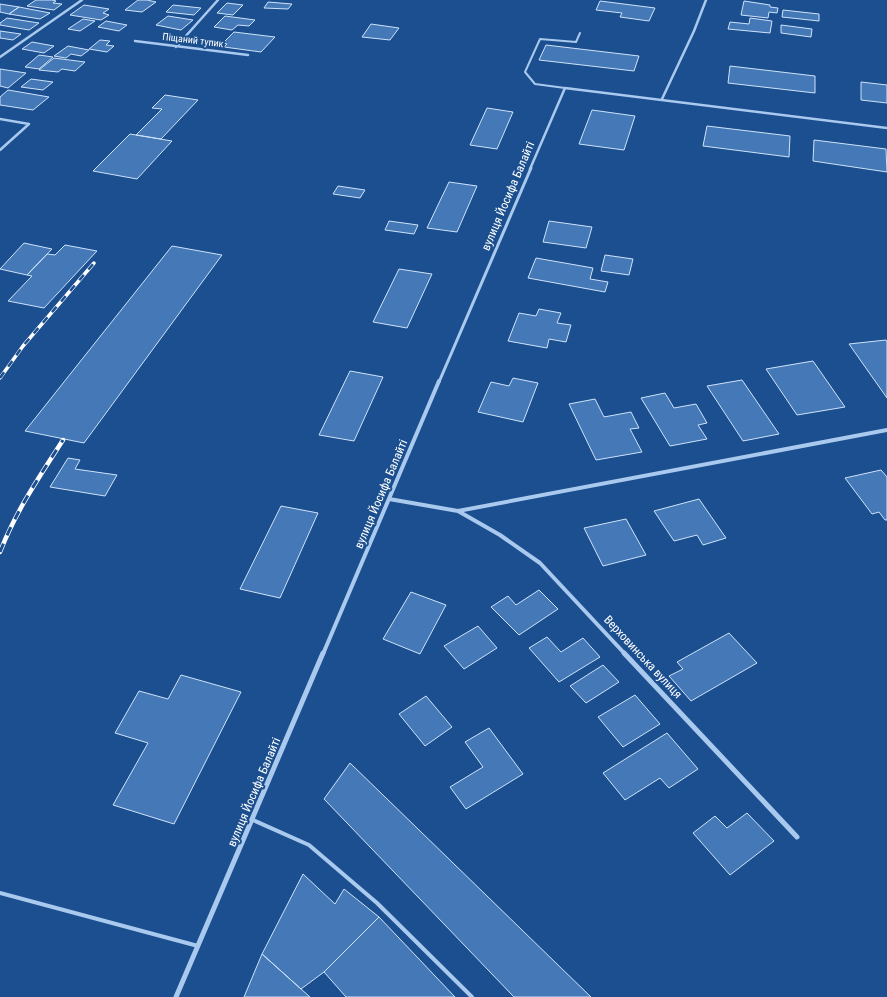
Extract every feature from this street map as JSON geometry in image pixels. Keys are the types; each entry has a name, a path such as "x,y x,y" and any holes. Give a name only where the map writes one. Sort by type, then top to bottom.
{"street":[{"path":"0,57 82,0"},
{"path":"176,46 218,0"},
{"path":"662,99 694,32 706,0"},
{"name":"Піщаний тупик","path":"135,41 248,55"},
{"path":"565,88 887,128"},
{"name":"вулиця Йосифа Балайті","path":"176,997 565,88"},
{"path":"0,119 29,124 0,150"},
{"name":"Верховинська вулиця","path":"458,511 887,430"},
{"name":"Верховинська вулиця","path":"389,499 458,511 500,535 540,563 797,837"}],"lane":[{"path":"565,88 535,84 525,72 540,39 576,42 580,33"},
{"path":"253,820 309,845 377,902 472,997"},
{"path":"0,893 198,946"}],"building":[{"path":"36,0 52,0 56,1 53,3 62,4 54,10 27,6"},
{"path":"138,0 156,2 142,12 125,10"},
{"path":"600,1 655,8 649,21 620,17 622,13 596,10"},
{"path":"744,1 770,5 770,7 778,8 777,13 769,12 768,18 741,15"},
{"path":"268,2 292,4 288,9 264,8"},
{"path":"227,3 243,5 233,15 217,13"},
{"path":"0,4 19,7 9,14 0,12"},
{"path":"84,5 109,9 103,13 109,15 101,20 70,15"},
{"path":"173,5 201,8 194,15 166,12"},
{"path":"19,7 50,13 40,19 9,14"},
{"path":"783,10 819,14 819,21 782,17"},
{"path":"168,16 193,20 181,30 156,25"},
{"path":"225,16 255,20 249,26 238,25 232,30 214,27"},
{"path":"7,18 39,23 29,30 0,25 0,23"},
{"path":"750,18 772,21 770,33 728,29 730,22 749,24"},
{"path":"83,19 95,21 80,31 68,29"},
{"path":"106,21 127,25 119,31 98,27"},
{"path":"371,24 399,28 390,40 362,37"},
{"path":"781,25 812,29 811,37 781,33"},
{"path":"0,31 21,34 13,40 0,38"},
{"path":"234,32 275,37 261,52 224,47 227,44 223,43"},
{"path":"100,40 110,41 106,45 114,46 107,52 89,49"},
{"path":"32,42 54,46 44,53 22,49"},
{"path":"546,45 639,56 634,71 539,60"},
{"path":"68,46 89,50 81,56 71,54 66,58 54,56"},
{"path":"39,55 53,57 39,69 25,67"},
{"path":"54,58 85,62 75,71 62,69 58,72 39,70"},
{"path":"730,66 815,76 815,93 728,83"},
{"path":"0,69 26,73 8,88 0,86"},
{"path":"31,79 53,82 43,90 21,87"},
{"path":"861,82 887,85 887,103 861,100"},
{"path":"8,90 49,97 33,110 0,105 0,97"},
{"path":"165,95 198,100 161,139 136,135 162,109 152,108"},
{"path":"487,108 513,112 497,149 470,145"},
{"path":"592,110 635,116 624,150 579,144"},
{"path":"707,126 790,136 789,157 703,146"},
{"path":"130,134 172,141 137,179 93,171"},
{"path":"814,140 886,149 887,172 813,161"},
{"path":"449,182 477,186 457,232 427,228"},
{"path":"338,186 365,190 360,198 333,194"},
{"path":"389,221 418,225 414,234 385,230"},
{"path":"549,221 592,227 586,248 543,242"},
{"path":"24,243 52,249 27,275 0,269"},
{"path":"65,245 97,251 44,308 8,301 32,276 27,275 47,254 55,255"},
{"path":"172,246 222,255 84,443 25,431"},
{"path":"605,255 633,259 629,275 601,271"},
{"path":"536,258 593,268 590,279 608,282 605,292 528,278"},
{"path":"399,269 432,274 407,328 373,322"},
{"path":"539,309 561,313 557,323 571,325 566,342 549,339 547,348 508,341 519,313 536,316"},
{"path":"886,340 887,342 887,398 849,344"},
{"path":"813,361 845,407 797,415 766,369"},
{"path":"350,371 383,377 354,441 319,435"},
{"path":"513,378 538,383 523,422 478,412 491,382 509,386"},
{"path":"742,380 779,434 743,441 707,386"},
{"path":"665,393 674,408 696,404 707,423 698,425 707,439 670,446 641,398"},
{"path":"595,399 604,417 631,412 639,428 630,429 642,452 596,460 569,404"},
{"path":"68,458 80,460 75,469 117,475 105,496 50,487"},
{"path":"881,470 887,477 887,520 885,520 879,512 872,514 845,478"},
{"path":"699,499 726,538 703,545 697,535 674,541 654,511"},
{"path":"281,506 318,513 280,598 240,589"},
{"path":"626,519 646,555 603,566 584,528"},
{"path":"539,590 558,609 519,635 491,607 508,596 516,605"},
{"path":"411,592 446,605 420,654 383,639"},
{"path":"478,626 497,648 464,669 444,646"},
{"path":"729,633 757,663 691,701 669,676 683,669 677,662"},
{"path":"547,637 561,652 583,638 600,657 559,682 529,648"},
{"path":"603,665 619,682 586,703 570,686"},
{"path":"181,675 241,692 174,824 113,805 148,743 115,733 139,691 168,699"},
{"path":"635,695 660,724 623,747 598,717"},
{"path":"426,696 452,727 425,746 399,714"},
{"path":"489,728 523,774 466,809 450,787 483,767 465,742"},
{"path":"667,733 698,769 669,788 660,778 625,800 603,773"},
{"path":"350,763 591,997 514,997 324,799"},
{"path":"747,813 774,841 730,875 693,833 715,816 727,828"},
{"path":"303,874 335,904 344,889 379,917 324,972 301,989 262,954"},
{"path":"379,917 455,997 346,997 324,972"},
{"path":"262,954 301,989 310,997 244,997"}],"railway":[{"path":"0,378 23,346 94,263"},
{"path":"0,552 13,522 63,440"}]}
